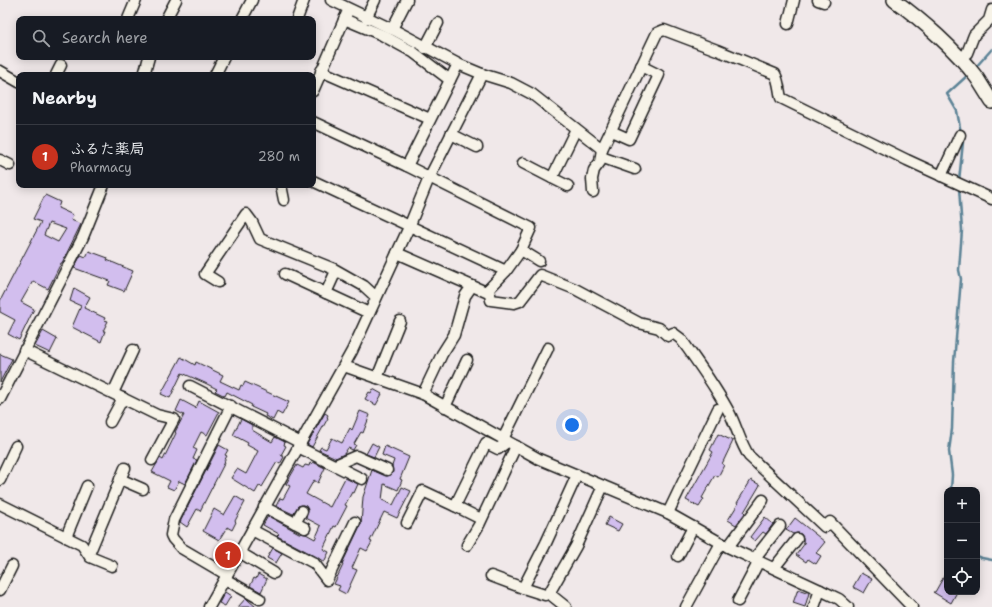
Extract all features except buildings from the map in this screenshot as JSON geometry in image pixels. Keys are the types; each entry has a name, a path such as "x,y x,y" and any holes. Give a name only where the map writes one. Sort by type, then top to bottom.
{"street":[{"path":"129,16 136,0"},
{"path":"168,16 176,0"},
{"path":"244,16 252,0"},
{"path":"298,16 304,0"},
{"path":"331,0 366,18 392,29 458,64 482,74 511,83 532,94 576,129 601,153 635,169"},
{"path":"366,18 375,0"},
{"path":"392,29 407,0"},
{"path":"788,24 794,0"},
{"path":"894,0 926,26 962,60 992,102"},
{"path":"316,84 348,9"},
{"path":"962,60 967,53 974,35 988,20 992,10"},
{"path":"344,19 382,35 413,52 450,80"},
{"path":"426,48 438,23"},
{"path":"593,192 592,179 594,170 600,162 601,153 611,130 657,33 664,30 776,74 781,98 906,160 992,199"},
{"path":"145,72 148,60"},
{"path":"216,72 222,60"},
{"path":"407,166 458,64"},
{"path":"58,72 61,65"},
{"path":"611,130 629,138 659,75 641,66"},
{"path":"0,71 16,80"},
{"path":"321,71 430,119"},
{"path":"209,607 352,351 409,227 429,178 482,74"},
{"path":"316,123 407,166 531,228 521,250 506,271 486,292 397,253"},
{"path":"552,178 576,129"},
{"path":"451,134 476,147"},
{"path":"941,176 960,135"},
{"path":"0,160 10,165"},
{"path":"523,163 568,186"},
{"path":"316,182 506,271"},
{"path":"0,398 83,237 103,188"},
{"path":"282,188 284,200"},
{"path":"218,282 205,274 246,214 260,238 336,271 364,286 376,297"},
{"path":"521,250 539,261"},
{"path":"326,293 336,271"},
{"path":"285,274 369,313"},
{"path":"489,289 491,300 514,303 520,301 540,275 575,289 639,323 659,328 668,336 673,333 681,339 720,396 731,416 743,447 749,456 825,527 830,522 912,607"},
{"path":"423,394 442,354 454,335 465,296 472,286"},
{"path":"377,378 400,321"},
{"path":"467,545 481,518 509,443 548,348"},
{"path":"24,350 157,415 174,419 152,460"},
{"path":"113,393 133,350"},
{"path":"445,407 467,360"},
{"path":"344,366 423,394 539,459 668,513 724,545 839,599 848,607"},
{"path":"190,386 231,406 362,479"},
{"path":"110,422 123,398"},
{"path":"231,406 174,520 172,535 173,540 181,548 260,599"},
{"path":"668,513 718,409"},
{"path":"456,506 486,444 498,449 509,443"},
{"path":"0,480 16,446"},
{"path":"335,465 356,456 387,470"},
{"path":"89,554 125,468"},
{"path":"523,588 546,544 577,475"},
{"path":"120,479 143,489"},
{"path":"66,537 87,486"},
{"path":"566,607 551,595 551,590 576,546 603,486"},
{"path":"407,523 423,490 481,518"},
{"path":"686,607 724,545 763,500"},
{"path":"0,504 82,545 90,557 112,566"},
{"path":"264,508 305,528"},
{"path":"295,523 302,511"},
{"path":"252,530 314,563 327,580 355,522"},
{"path":"738,601 756,560 780,526"},
{"path":"678,556 692,527"},
{"path":"774,568 797,539"},
{"path":"239,552 274,573"},
{"path":"0,590 12,566"},
{"path":"491,576 523,588 545,594"},
{"path":"814,607 820,590"}],"waterway":[{"path":"975,68 992,49"},
{"path":"961,133 957,111 947,94 968,75"},
{"path":"959,181 963,142 962,138"},
{"path":"951,487 952,475 949,451 952,429 954,362 961,279 959,270 962,230 959,188"},
{"path":"980,557 992,560"}],"place":[{"name":"ふるた薬局","path":"228,555"}]}
